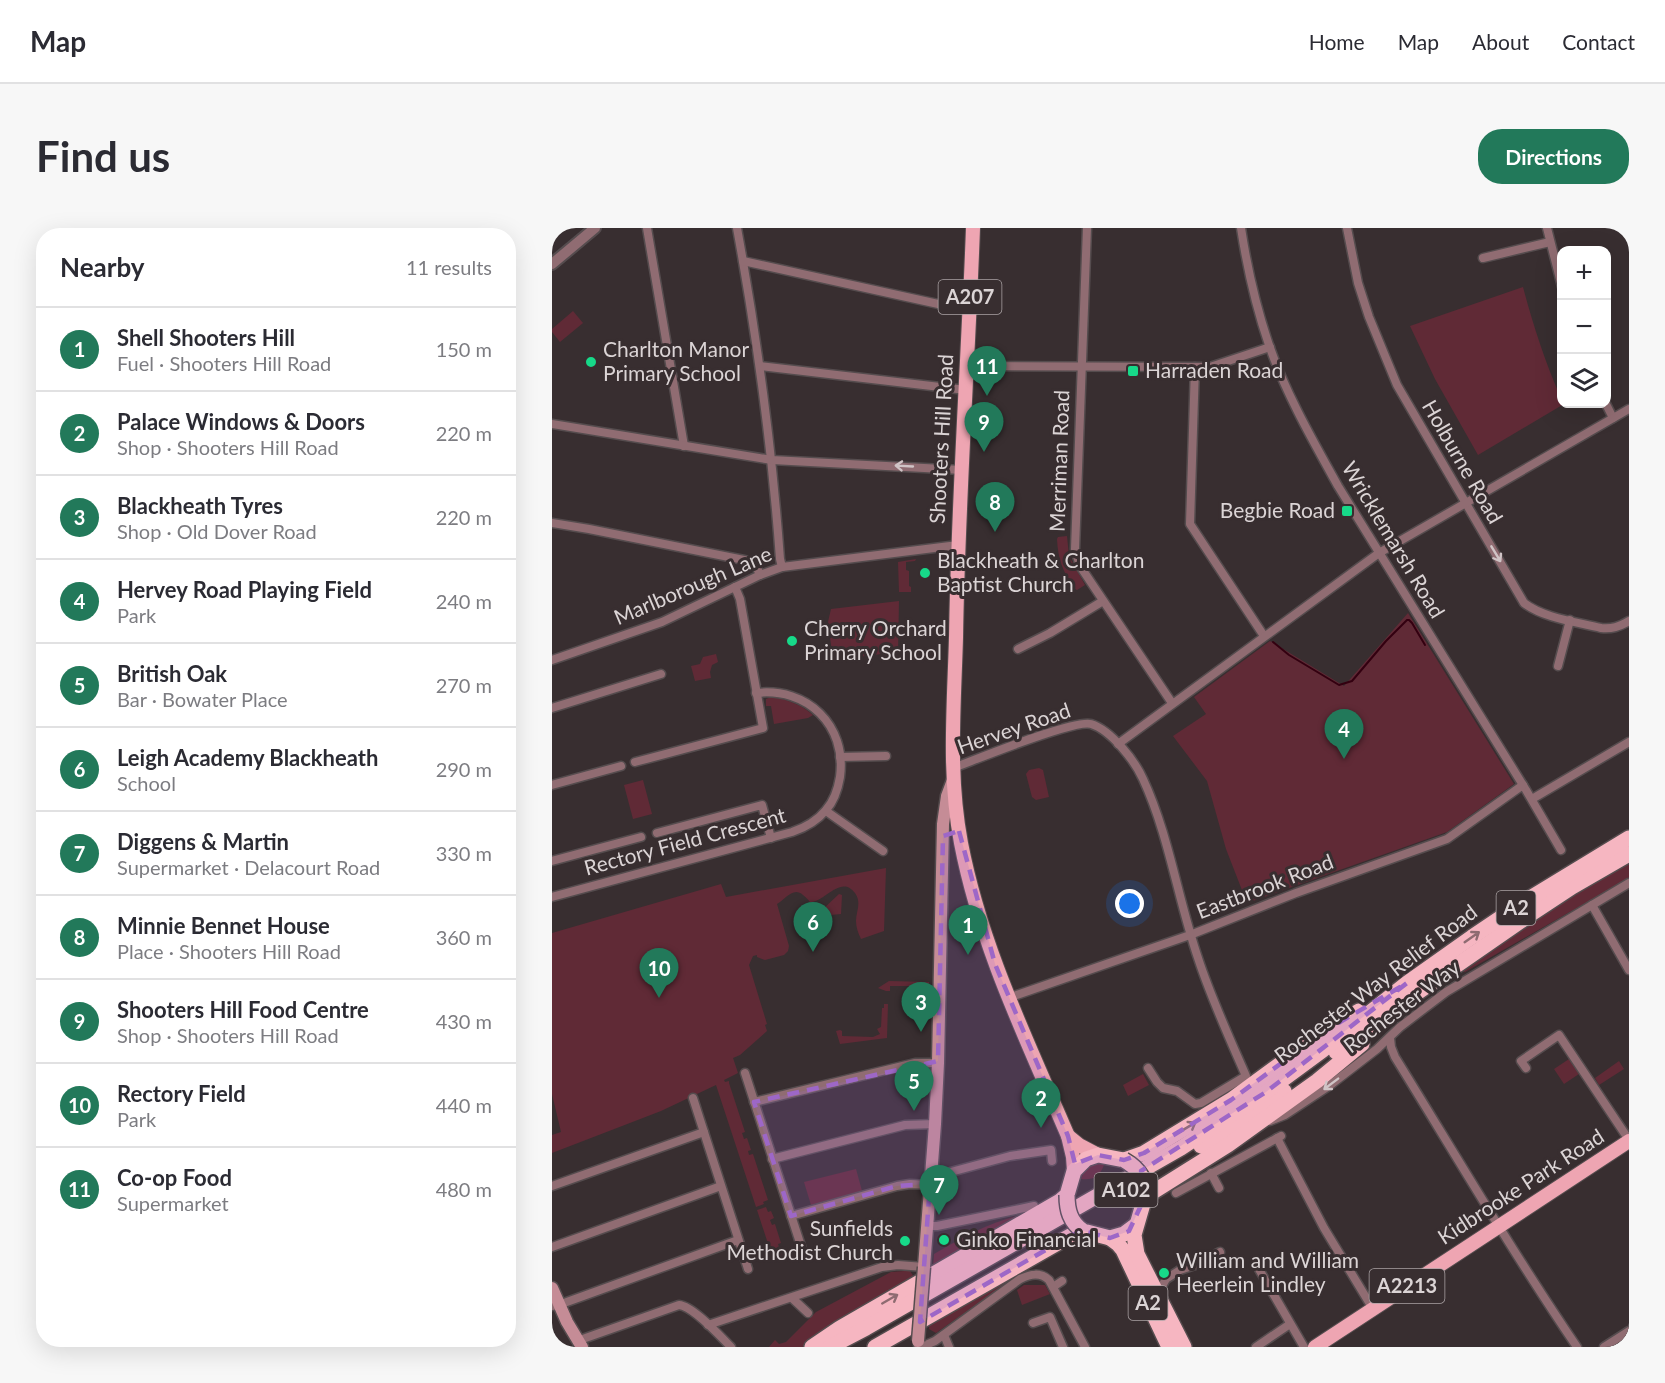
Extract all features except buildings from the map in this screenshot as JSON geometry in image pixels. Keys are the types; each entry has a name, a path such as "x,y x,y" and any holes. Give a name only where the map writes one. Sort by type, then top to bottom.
{"highway":[{"name":"Rochester Way Relief Road","path":"1411,989 1472,937 1527,900 1629,838"},
{"name":"Rochester Way Relief Road","path":"995,1260 1181,1148 1266,1092 1411,989 1474,953 1563,892 1629,854"},
{"name":"A2","path":"1169,1347 1132,1256 1136,1225 1145,1197 1228,1145 1258,1117 1317,1081 1346,1058 1411,989"},
{"name":"A2","path":"1124,1160 1144,1153 1231,1100 1328,1029 1411,989"},
{"name":"A102","path":"830,1347 995,1260 1224,1133 1258,1117"},
{"path":"1136,1225 1124,1234 1110,1238 1083,1231 1073,1222 1068,1212 1067,1195 1074,1171 1086,1159 1098,1155 1124,1160 1143,1177 1146,1185 1145,1197"},
{"path":"812,1347 1042,1207 1067,1195"},
{"path":"875,1347 1064,1239 1083,1231"},
{"name":"A2","path":"1110,1238 1132,1256 1149,1276 1184,1347"},
{"name":"A102","path":"853,1347 995,1260"}],"main road":[{"name":"Shooters Hill Road","path":"973,228 958,545 953,774 958,827 978,913 995,964 1068,1136 1074,1171"},
{"path":"918,1344 921,1264 927,1226 938,1063 943,833 947,796 953,774"},
{"path":"943,833 958,827"},
{"path":"1068,1136 1098,1155"},
{"name":"Kidbrooke Park Road","path":"1315,1347 1629,1141"},
{"path":"552,1288 555,1305 579,1344"}],"street":[{"path":"553,260 595,228"},
{"path":"647,228 684,446"},
{"path":"736,228 760,366 782,567"},
{"name":"Merriman Road","path":"1087,228 1074,549 1080,566 1172,703"},
{"name":"Wricklemarsh Road","path":"1241,228 1252,286 1270,347 1287,387 1321,454 1338,486 1532,799 1561,850"},
{"name":"Holburne Road","path":"1347,228 1358,283 1369,317 1382,352 1406,403 1524,603 1541,613 1601,628 1619,627 1629,621"},
{"path":"1547,228 1557,268"},
{"path":"1483,258 1550,242"},
{"path":"743,261 970,311"},
{"path":"967,366 1210,367 1270,347"},
{"path":"760,366 966,390"},
{"path":"1195,367 1190,524 1264,636"},
{"path":"1607,408 1613,418"},
{"path":"1118,744 1379,553 1629,409"},
{"path":"552,424 772,460 962,470"},
{"path":"552,523 750,561 757,566 760,575"},
{"name":"Marlborough Lane","path":"552,660 662,622 760,575 782,567 958,545"},
{"path":"635,762 762,728 740,599 735,587"},
{"path":"1018,649 1050,633 1103,601"},
{"path":"1558,666 1570,620"},
{"path":"552,708 661,674"},
{"path":"756,693 785,694 810,704 826,719 837,739 841,769 834,798 826,811 883,851"},
{"name":"Hervey Road","path":"953,774 1053,732 1083,724 1099,728 1118,744 1137,769 1149,794 1172,864 1190,934 1210,993 1246,1076 1201,1103 1195,1104 1177,1091 1163,1088 1148,1068"},
{"path":"1532,799 1629,742"},
{"path":"840,757 886,756"},
{"path":"552,785 621,766"},
{"name":"Eastbrook Road","path":"1008,998 1190,934 1447,839 1523,785"},
{"path":"657,833 762,806 771,838"},
{"name":"Rectory Field Crescent","path":"552,897 801,829 826,811"},
{"path":"552,861 641,837"},
{"name":"Rochester Way","path":"1258,1117 1271,1121 1285,1115 1329,1086 1390,1038 1400,1026 1446,992 1629,883"},
{"path":"1592,905 1629,970"},
{"path":"1526,1068 1521,1061 1559,1035 1629,1141"},
{"path":"1390,1038 1395,1057 1461,1166 1577,1347"},
{"path":"754,1102 915,1064 938,1063"},
{"path":"745,1073 802,1250"},
{"path":"693,1098 748,1269"},
{"path":"772,1159 905,1125 935,1124"},
{"path":"552,1186 704,1132"},
{"path":"1176,1192 1279,1136 1329,1238 1372,1309"},
{"path":"791,1216 1010,1156 1051,1150 1052,1161"},
{"path":"1211,1173 1219,1188"},
{"path":"552,1247 721,1186"},
{"path":"927,1226 1042,1207"},
{"path":"555,1305 738,1240"},
{"path":"1158,1293 1166,1279 1220,1252"},
{"path":"708,1325 882,1267 921,1264"},
{"path":"1256,1264 1304,1347"},
{"path":"918,1344 928,1344 944,1335 1014,1283 1026,1276 1038,1274 1044,1276 1053,1287 1085,1347"},
{"path":"1149,1276 1166,1279"},
{"path":"1053,1287 1062,1281"},
{"path":"792,1298 808,1313"},
{"path":"579,1344 684,1305 731,1347"},
{"path":"1033,1323 1050,1317 1063,1347"},
{"path":"1056,1331 1073,1324"},
{"path":"1256,1347 1290,1324"},
{"path":"1604,1347 1629,1331"},
{"path":"944,1335 949,1347"}],"highlighted area":[{"path":"959,831 995,964 1068,1136 1075,1164 1098,1155 1124,1160 1144,1153 1231,1100 1328,1029 1407,983 1266,1092 1141,1171 1145,1197 1129,1231 1110,1238 1083,1231 1070,1236 920,1322 930,1184 897,1186 791,1216 754,1102 938,1061 943,836"}],"shaded area":[{"path":"1523,287 1535,329 1557,388 1557,408 1478,455 1435,379 1410,326"},
{"path":"573,311 583,323 560,342 552,329"},
{"path":"1067,536 1069,556 1085,585 1077,590 1064,571 1060,560 1057,539"},
{"path":"916,559 906,562 911,592 899,592 898,562"},
{"path":"899,601 898,652 833,660 828,622 831,609"},
{"path":"1408,613 1514,784 1447,832 1247,903 1226,849 1207,781 1173,736 1206,714 1194,697 1270,641 1344,686"},
{"path":"716,654 718,662 712,665 711,678 695,681 691,666 700,664 703,657"},
{"path":"771,697 793,703 813,715 774,724 771,706 766,706 766,699"},
{"path":"1039,768 1043,770 1049,797 1036,800 1032,797 1026,774 1029,770"},
{"path":"643,780 652,814 633,819 624,785"},
{"path":"1629,861 1629,878 1465,972 1457,970 1491,948"},
{"path":"886,868 884,931 861,939 856,923 858,900 850,888 839,887 816,901 810,902 799,893 792,893 777,904 789,946 788,951 784,955 765,960 757,955 753,956 749,965 767,1024 765,1025 767,1031 740,1055 733,1058 738,1073 724,1080 729,1081 745,1132 742,1133 744,1139 747,1138 751,1150 748,1151 749,1155 753,1154 768,1200 763,1202 764,1204 756,1207 716,1085 661,1111 552,1153 552,1135 561,1132 552,1094 552,933 721,884 726,897"},
{"path":"839,894 842,895 841,914 831,915 821,911"},
{"path":"889,981 929,982 929,991 915,991 915,986 890,986 890,991 878,988"},
{"path":"884,1004 888,1004 887,1038 840,1044 836,1031 842,1031 842,1036 873,1037 880,1034 877,1029 881,1027"},
{"path":"1569,1059 1579,1074 1564,1084 1554,1069"},
{"path":"1619,1061 1624,1069 1599,1085 1595,1078"},
{"path":"1143,1074 1149,1085 1128,1096 1123,1085"},
{"path":"1096,1163 1104,1165 1098,1175 1089,1179 1081,1179 1086,1167"},
{"path":"856,1169 862,1191 811,1205 804,1182"},
{"path":"766,1207 774,1218 770,1220 772,1225 775,1224 781,1243 778,1244 785,1255 773,1259 757,1210"},
{"path":"1021,1215 933,1269 934,1254 976,1231"},
{"path":"1061,1245 936,1333 929,1329 930,1320"},
{"path":"910,1271 914,1280 803,1347 769,1347 775,1340 779,1344 786,1342 816,1312 891,1272"},
{"path":"1024,1285 1045,1285 1050,1294 1022,1305 1017,1290"}],"waterway":[{"path":"1273,642 1289,655 1339,685 1352,681 1407,620 1412,623 1425,645"}],"place":[{"name":"Charlton Manor Primary School","path":"591,362"},
{"name":"Harraden Road","path":"1133,371"},
{"name":"Co-op Food","path":"987,396"},
{"name":"Shooters Hill Food Centre","path":"984,452"},
{"name":"Begbie Road","path":"1347,511"},
{"name":"Minnie Bennet House","path":"995,532"},
{"name":"Blackheath & Charlton Baptist Church","path":"925,573"},
{"name":"Cherry Orchard Primary School","path":"792,641"},
{"name":"Hervey Road Playing Field","path":"1344,759"},
{"name":"Leigh Academy Blackheath","path":"813,952"},
{"name":"Shell Shooters Hill","path":"968,955"},
{"name":"Rectory Field","path":"659,998"},
{"name":"Blackheath Tyres","path":"921,1032"},
{"name":"British Oak","path":"914,1111"},
{"name":"Palace Windows & Doors","path":"1041,1128"},
{"name":"Diggens & Martin","path":"939,1215"},
{"name":"Ginko Financial","path":"944,1240"},
{"name":"Sunfields Methodist Church","path":"905,1241"},
{"name":"William and William Heerlein Lindley","path":"1164,1273"}]}
